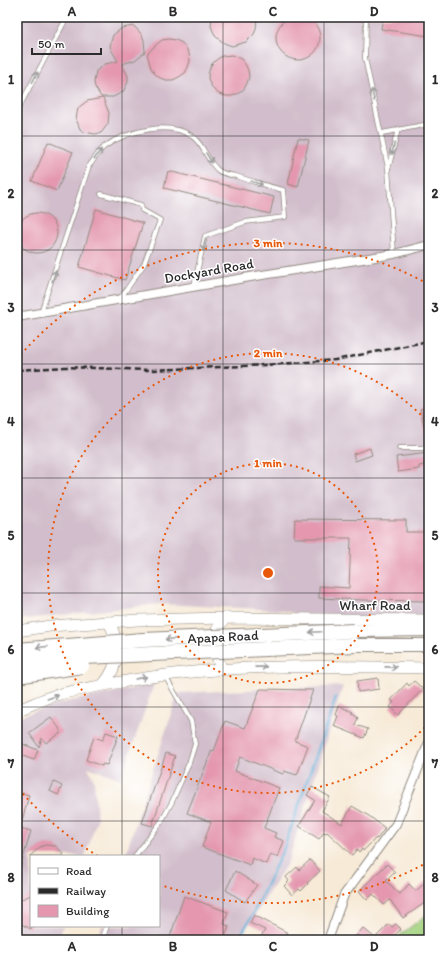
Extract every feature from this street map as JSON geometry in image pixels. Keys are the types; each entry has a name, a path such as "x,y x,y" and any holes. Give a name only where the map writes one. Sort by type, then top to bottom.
{"highway":[{"name":"Apapa Road","path":"17,650 143,640 354,630"},
{"name":"Apapa Road","path":"17,663 84,657 355,645"},
{"path":"17,676 157,654"}],"main road":[{"name":"Apapa Road","path":"354,630 429,630"},
{"name":"Apapa Road","path":"355,645 429,645"}],"street":[{"name":"Dockyard Road","path":"17,317 194,286 394,254 429,245"},
{"name":"Wharf Road","path":"17,631 50,626 109,622 226,618 429,620"},
{"path":"222,669 216,657 213,643 218,625 226,618"},
{"path":"103,685 112,674 117,662 115,634 109,622"},
{"path":"17,711 55,695 164,674 222,669 318,666 429,668"},
{"path":"328,940 344,895 396,824 429,742"}],"lane":[{"path":"17,111 66,17"},
{"path":"366,17 364,58 382,133 388,168 394,254"},
{"path":"382,133 429,124"},
{"path":"41,313 89,166 103,148 123,137 145,130 170,128 182,131 194,137 219,171 282,190 285,216 245,222 205,236 194,286"},
{"path":"388,168 398,129"},
{"path":"101,194 141,206 142,210 160,220 144,264 120,299"},
{"path":"399,448 429,448"},
{"path":"136,855 161,822 172,802 189,763 195,744 191,721 164,674"},
{"path":"102,940 107,927"}],"shaded area":[{"path":"17,17 429,17 429,630 375,630 280,610 160,604 17,620"},
{"path":"154,684 121,779 88,767 94,780 97,820 85,855 30,855 30,927 63,927 59,940 17,940 17,717 61,703"},
{"path":"343,686 288,862 239,940 98,940 102,927 160,927 160,855 125,855 178,693"}],"green space":[{"path":"429,913 429,940 403,940 400,935"}],"building":[{"path":"298,16 310,20 316,26 320,38 316,50 310,56 298,60 286,56 280,50 276,38 280,26 286,20"},
{"path":"212,17 257,17 256,29 254,34 246,42 232,46 224,43 215,36 211,26"},
{"path":"383,17 429,18 429,36 381,29"},
{"path":"134,26 142,35 145,52 135,60 122,64 128,76 128,82 123,92 113,97 101,97 95,87 94,82 96,71 105,64 118,61 110,46 113,35 122,28"},
{"path":"169,39 182,43 189,54 190,61 185,73 173,80 160,78 155,74 151,68 147,54 162,40"},
{"path":"232,55 241,59 245,64 249,77 244,89 232,96 226,96 219,94 214,90 208,78 209,71 211,65 216,60 222,56"},
{"path":"103,98 109,113 108,124 101,133 95,134 84,132 80,129 76,119 78,108 87,101"},
{"path":"298,138 309,140 298,187 288,184"},
{"path":"48,142 73,152 57,191 32,181"},
{"path":"168,171 274,197 270,214 164,188"},
{"path":"96,209 143,223 125,280 79,267"},
{"path":"41,213 48,216 54,222 57,233 56,241 48,250 41,253 33,253 26,250 18,241 17,229 20,222 29,214"},
{"path":"429,407 429,434 426,434 420,409"},
{"path":"370,448 372,455 355,461 353,454"},
{"path":"429,453 429,464 419,466 419,469 398,472 396,457"},
{"path":"295,519 406,520 406,532 429,532 429,601 319,598 319,586 349,588 351,538 294,538"},
{"path":"378,678 379,689 358,692 357,681"},
{"path":"414,681 423,689 398,715 390,707 394,702 391,700 407,683 409,686"},
{"path":"260,689 313,690 295,741 308,746 297,775 284,771 283,774 240,757 235,771 279,788 264,828 276,833 274,837 284,841 278,857 270,854 266,864 252,858 250,865 202,847 211,822 187,813 212,750 214,751 225,721 245,728"},
{"path":"339,706 353,712 352,713 356,715 356,717 358,717 355,725 368,729 364,738 334,726 338,716 336,715"},
{"path":"51,717 62,732 46,743 42,738 39,747 29,733"},
{"path":"106,732 118,736 107,765 103,764 102,766 86,760 94,737 103,740"},
{"path":"20,743 38,750 34,760 17,754"},
{"path":"166,753 175,756 152,826 142,823"},
{"path":"54,782 62,786 58,795 50,791"},
{"path":"312,787 330,797 322,811 342,824 352,806 385,828 377,839 376,838 363,851 362,849 359,852 357,849 352,855 327,832 324,832 319,839 299,826 315,800 307,795"},
{"path":"17,792 29,795 20,828 31,831 19,872 17,871"},
{"path":"45,845 56,846 63,855 31,855 40,847"},
{"path":"310,860 320,871 301,891 299,889 292,895 284,886 289,881 286,877 297,867 299,870"},
{"path":"387,864 395,872 386,881 400,894 409,884 416,891 429,879 429,900 403,918 390,900 384,905 373,894 367,900 359,891"},
{"path":"235,871 257,885 245,902 226,890"},
{"path":"30,895 31,929 21,924 17,919 17,901"},
{"path":"184,896 228,912 224,924 229,926 224,940 169,940"},
{"path":"254,915 288,933 284,940 259,940 265,930 250,923"},
{"path":"389,924 392,927 396,924 401,929 390,940 353,940 363,928 375,938"}],"waterway":[{"path":"238,940 253,914 284,848 336,697"}],"railway":[{"path":"17,370 65,367 150,370 266,365 335,360 429,341"}]}
